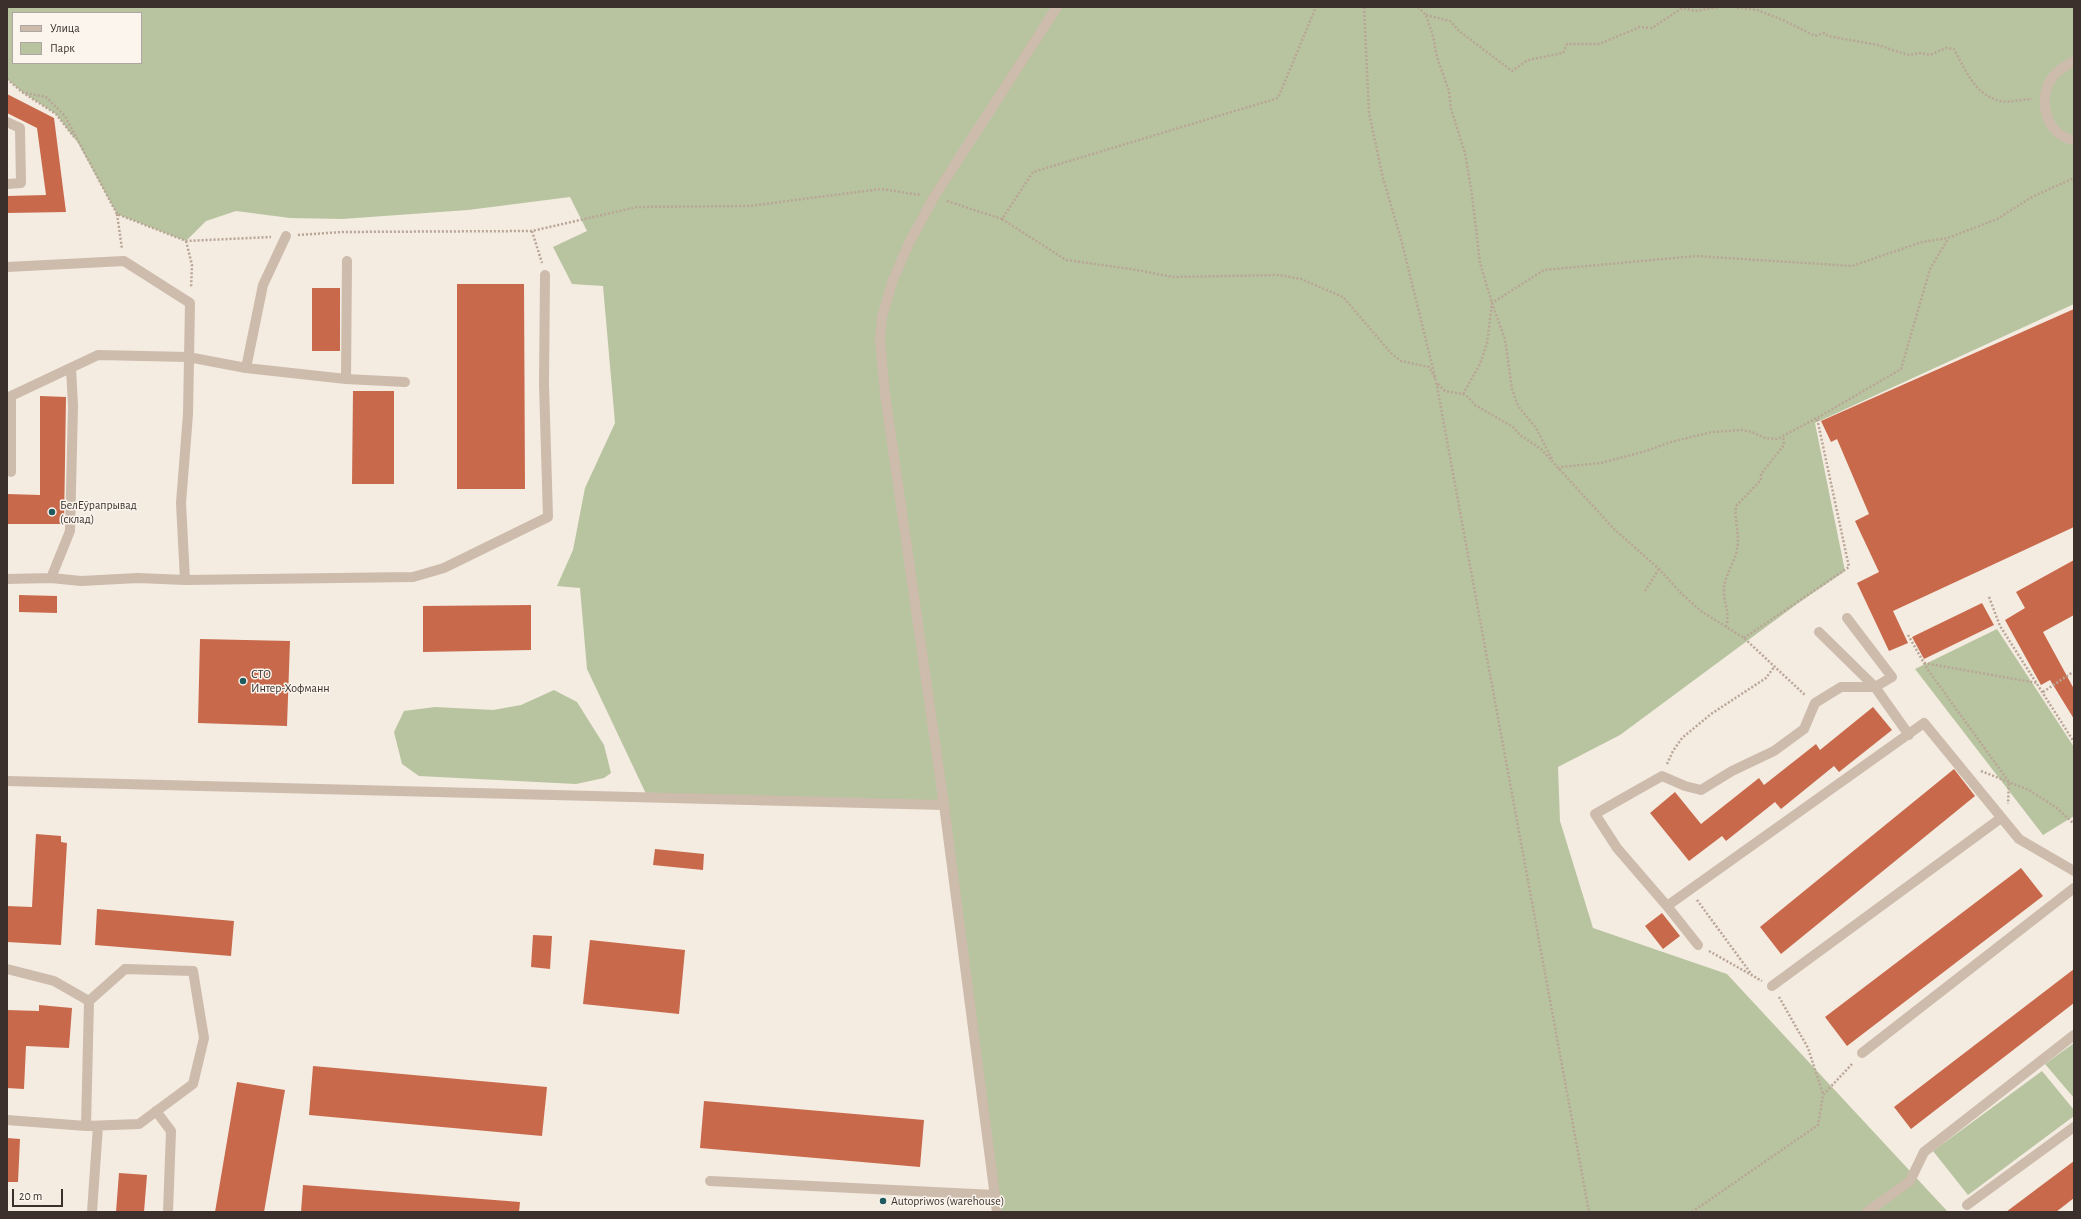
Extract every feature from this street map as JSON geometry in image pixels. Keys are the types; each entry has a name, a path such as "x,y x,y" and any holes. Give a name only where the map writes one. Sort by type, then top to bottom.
{"street":[{"path":"997,1212 944,805 885,394 880,340 882,317 893,280 909,243 934,197 1057,7"},
{"path":"2074,61 2052,78 2045,97 2048,118 2052,128 2060,134 2074,140"},
{"path":"7,122 20,128 21,183 7,184"},
{"path":"246,368 263,285 286,236"},
{"path":"7,267 124,261 190,303 188,414 182,503 185,580"},
{"path":"346,379 347,261"},
{"path":"7,579 51,578 81,581 138,578 185,580 414,577 444,568 548,517 544,384 546,275"},
{"path":"10,472 11,396 98,355 188,357 246,368 346,379 405,382"},
{"path":"51,578 70,531 73,406 71,368"},
{"path":"1698,945 1667,906 1616,848 1595,814 1662,776 1685,786 1701,790 1732,771 1774,751 1804,729 1815,703 1840,687 1875,687 1892,677 1847,618"},
{"path":"1819,632 1875,687 1909,735"},
{"path":"1667,906 1924,723 2019,839 2074,871"},
{"path":"7,782 944,805"},
{"path":"1772,986 2004,821"},
{"path":"1862,1053 2074,888"},
{"path":"7,969 54,981 89,1001"},
{"path":"7,1120 86,1126 139,1124 193,1084 204,1038 193,971 125,969 89,1001 86,1126"},
{"path":"1867,1212 1910,1181 1924,1152 2074,1036"},
{"path":"156,1111 171,1131 168,1212"},
{"path":"92,1212 98,1126"},
{"path":"1967,1205 2074,1127"},
{"path":"710,1181 995,1195"}],"path":[{"path":"1002,219 1033,172 1278,98 1316,7"},
{"path":"1364,7 1370,113 1383,178 1401,239 1436,381 1589,1212"},
{"path":"1418,7 1426,15 1434,36 1437,57 1449,90 1451,109 1465,153 1472,195 1480,262 1492,303 1505,338 1510,380 1518,406 1536,428 1559,470 1619,534 1660,569 1681,593 1701,611 1744,638 1802,693 1815,703"},
{"path":"1426,15 1450,21 1459,31 1512,71 1528,60 1563,53 1567,44 1599,44 1640,27 1652,28 1682,8 1695,11 1719,7"},
{"path":"1733,7 1757,10 1789,23 1815,36 1824,33 1828,36 1878,45 1908,55 1921,52 1930,55 1946,48 1954,49 1968,78 1985,95 2001,102 2020,99 2036,100"},
{"path":"7,79 22,92 56,114 78,143"},
{"path":"22,92 46,97 65,116 117,214 124,261"},
{"path":"1492,303 1544,270 1696,256 1852,266 1922,242 1948,238 1997,219 2032,197 2074,178"},
{"path":"117,214 186,241 342,232 532,231 637,208 748,206 881,189 934,197 1002,219 1066,260 1131,269 1173,277 1279,275 1301,279 1343,297 1391,353 1406,363 1428,367 1440,388 1445,391 1463,394 1475,405 1513,427 1520,435 1541,449 1545,455 1553,461"},
{"path":"532,231 546,275"},
{"path":"1559,470 1561,467 1601,463 1622,458 1670,442 1707,433 1742,430 1752,432 1764,438 1777,439 1817,418 1901,369 1930,269 1948,238"},
{"path":"186,241 192,265 190,303"},
{"path":"1463,394 1480,364 1487,343 1492,303"},
{"path":"1744,638 1849,567 1817,418"},
{"path":"1726,628 1729,616 1724,594 1725,583 1735,558 1738,542 1735,522 1736,506 1761,480 1761,474 1784,445 1783,436"},
{"path":"1645,591 1660,569"},
{"path":"1989,597 2000,626 2074,742"},
{"path":"1908,635 1924,663 2009,782 2004,821"},
{"path":"1924,663 2037,683"},
{"path":"1662,776 1673,751 1682,738 1711,714 1766,678 1774,667"},
{"path":"2043,692 2073,672"},
{"path":"1956,761 2029,790 2057,808 2074,824"},
{"path":"1690,890 1753,977"},
{"path":"1692,1212 1818,1125 1823,1095 1808,1048 1772,986 1753,977 1698,945"},
{"path":"1823,1095 1862,1053"}],"green space":[{"path":"7,7 2074,7 2074,304 1815,423 1845,571 1797,604 1620,735 1558,767 1560,821 1593,928 1727,974 1948,1212 997,1212 944,805 648,798 587,669 580,588 557,586 573,550 585,488 615,423 603,286 572,284 553,247 587,231 570,197 468,210 342,219 290,218 236,211 206,221 186,241 117,214 78,143 56,114 22,92 7,79"},
{"path":"1997,629 2074,747 2074,816 2043,835 1915,669"},
{"path":"554,690 577,702 604,745 611,773 604,778 576,784 419,776 402,764 394,732 404,711 435,707 493,710 521,705"},
{"path":"2074,1043 2074,1098 2045,1064"},
{"path":"2042,1071 2074,1110 2074,1116 1968,1195 1933,1151"}],"building":[{"path":"7,94 54,118 66,212 7,213 7,196 46,195 37,128 7,113"},
{"path":"457,284 524,284 525,489 457,489"},
{"path":"312,288 340,288 340,351 312,351"},
{"path":"2074,309 2074,527 1893,611 1908,643 1889,651 1857,583 1879,572 1855,521 1869,514 1837,439 1831,442 1821,421"},
{"path":"353,391 394,391 394,484 352,484"},
{"path":"40,396 66,397 64,524 7,524 7,494 40,495"},
{"path":"2074,560 2074,615 2043,632 2074,689 2074,719 2050,680 2041,685 2005,620 2025,608 2016,592"},
{"path":"19,595 57,596 57,613 19,612"},
{"path":"1982,603 1994,625 1924,659 1912,637"},
{"path":"531,605 531,650 423,652 423,606"},
{"path":"200,639 290,641 287,726 198,723"},
{"path":"1873,707 1892,730 1839,772 1834,766 1781,809 1775,802 1726,841 1722,836 1689,861 1650,813 1675,792 1701,824 1759,778 1764,785 1816,744 1820,750"},
{"path":"1954,769 1975,796 1781,954 1760,927"},
{"path":"36,834 61,836 61,842 67,843 61,945 7,942 7,906 32,907"},
{"path":"655,849 704,854 703,870 653,865"},
{"path":"2021,868 2043,896 1847,1046 1825,1017"},
{"path":"97,909 234,921 231,956 95,945"},
{"path":"1662,913 1680,936 1663,949 1645,926"},
{"path":"533,935 552,936 550,969 531,967"},
{"path":"590,940 685,950 679,1014 583,1004"},
{"path":"2074,969 2074,1003 1911,1129 1894,1107"},
{"path":"39,1005 72,1008 69,1048 26,1046 24,1089 7,1088 7,1010 39,1011"},
{"path":"313,1066 547,1087 542,1136 309,1115"},
{"path":"237,1082 285,1090 264,1212 215,1212"},
{"path":"704,1101 924,1120 920,1167 700,1148"},
{"path":"7,1138 20,1139 18,1182 7,1182"},
{"path":"2074,1161 2074,1198 2056,1212 2006,1212"},
{"path":"119,1173 147,1175 144,1212 116,1212"},
{"path":"303,1185 520,1202 519,1212 301,1212"}],"place":[{"name":"БелЕўрапрывад (склад)","path":"52,512"},
{"name":"СТО Интер-Хофманн","path":"243,681"},
{"name":"Autopriwos (warehouse)","path":"883,1201"}]}
